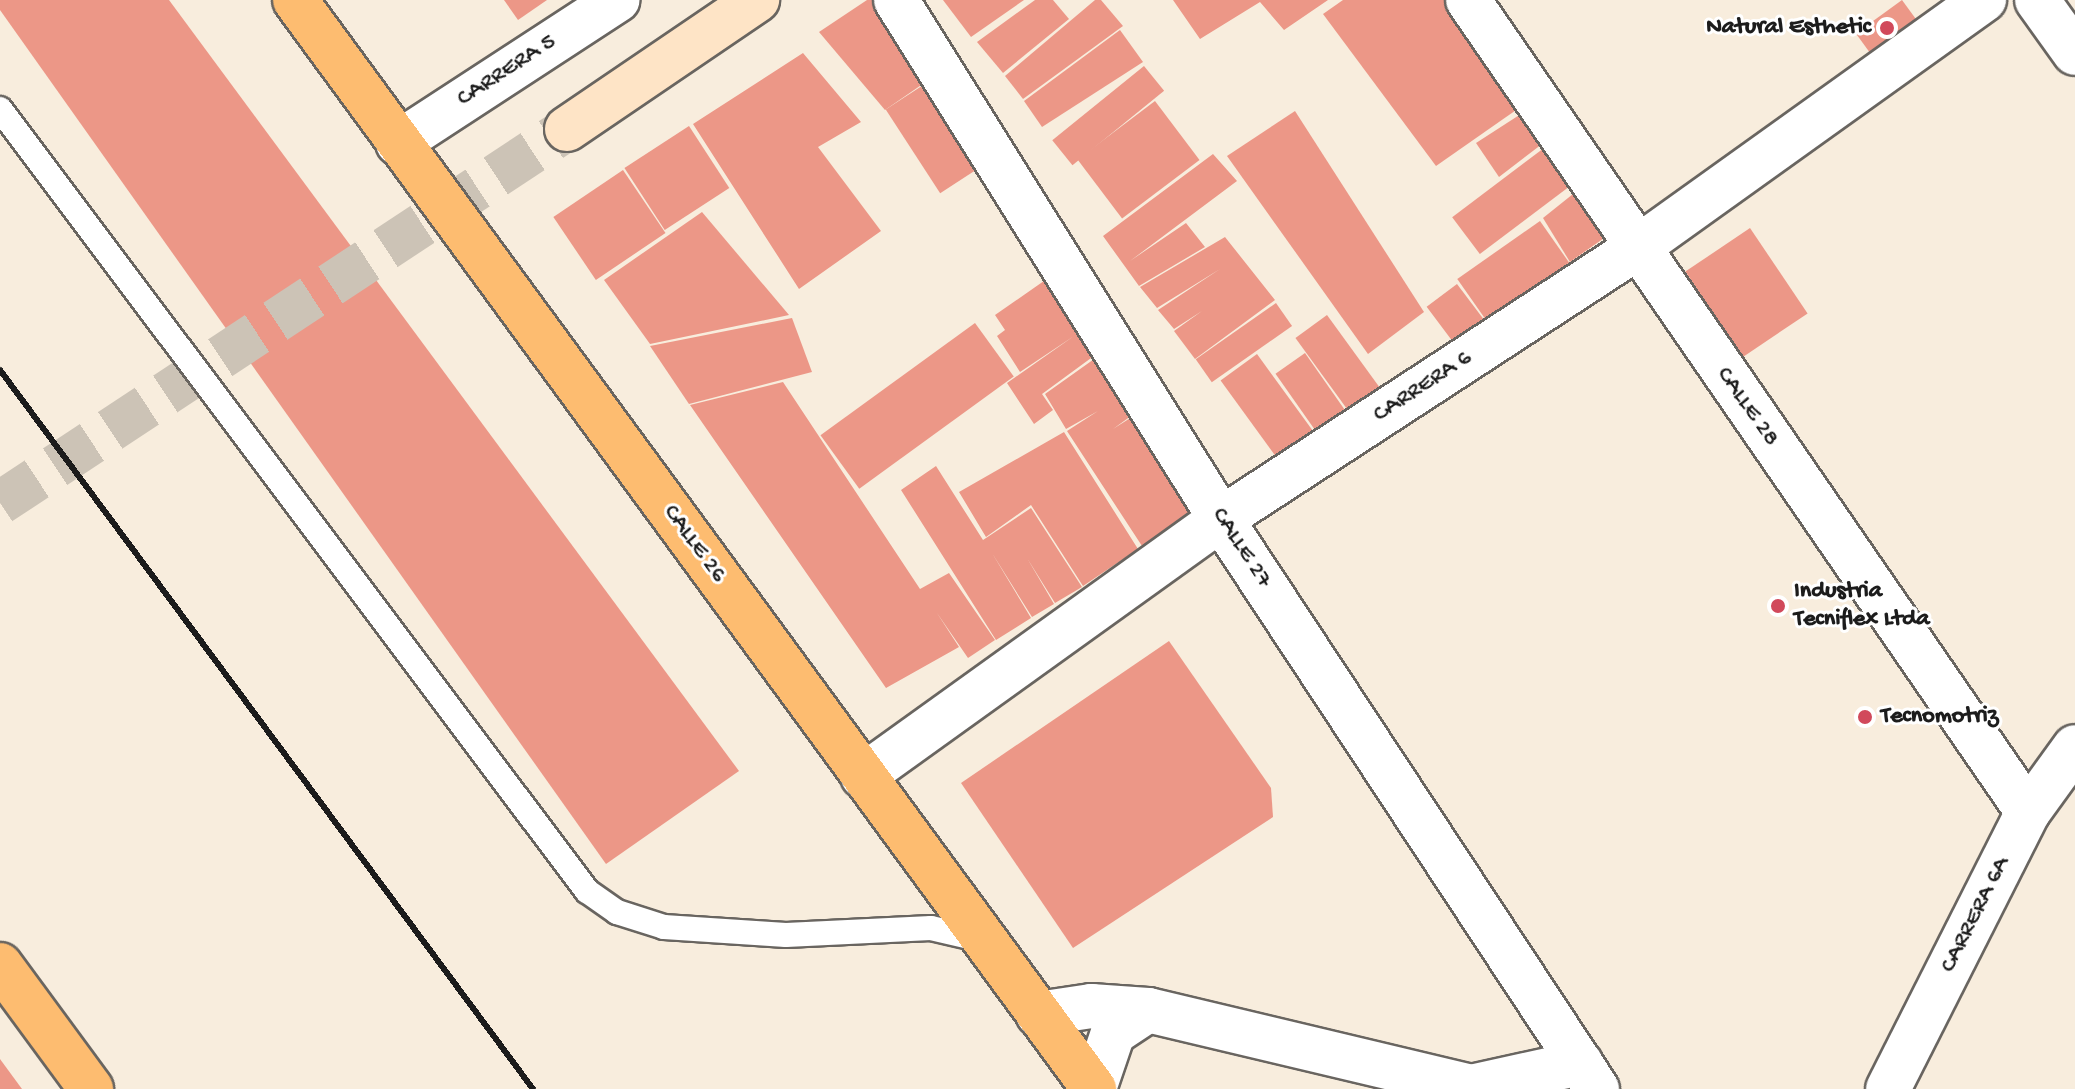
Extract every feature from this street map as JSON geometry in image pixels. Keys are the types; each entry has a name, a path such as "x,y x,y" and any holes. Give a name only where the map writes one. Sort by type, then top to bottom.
{"main road":[{"path":"567,129 757,0"},
{"name":"CALLE 26","path":"307,5 398,143 1094,1089"},
{"path":"0,965 91,1089"}],"street":[{"name":"CARRERA 5","path":"398,143 617,0"},
{"name":"CALLE 27","path":"896,0 1221,519 1589,1076"},
{"name":"CALLE 28","path":"1468,0 2028,812"},
{"name":"CARRERA 6","path":"863,776 1221,519 1637,248 1984,0"},
{"path":"2037,0 2075,53"},
{"name":"CARRERA 6A","path":"1888,1089 2028,812 2075,747"},
{"path":"1038,1014 1091,1006 1148,1010 1471,1087 1589,1076"},
{"path":"1094,1089 1113,1033 1148,1010"}],"lane":[{"path":"0,109 587,891 617,912 664,927 786,935 931,928 985,941"}],"building":[{"path":"0,0 169,0 739,771 606,864 0,10"},
{"path":"504,0 547,0 518,20"},
{"path":"867,0 878,0 930,79 885,110 819,32"},
{"path":"943,0 1024,0 971,37"},
{"path":"1035,0 1053,0 1069,19 1003,73 977,42"},
{"path":"1095,0 1101,0 1123,26 1023,99 1005,76"},
{"path":"1173,0 1328,0 1284,30 1260,2 1200,39"},
{"path":"1343,0 1445,0 1519,108 1436,166 1323,14"},
{"name":"Natural Esthetic","path":"1902,0 1918,22 1872,55 1856,34"},
{"path":"1120,30 1143,62 1042,127 1024,101"},
{"path":"803,53 861,122 818,147 881,231 799,289 693,124"},
{"path":"1144,66 1164,91 1072,165 1052,140"},
{"path":"931,80 985,164 940,193 886,109"},
{"path":"1155,101 1200,160 1122,218 1078,159"},
{"path":"1295,111 1424,312 1368,354 1227,156"},
{"path":"1524,112 1546,141 1499,177 1476,143"},
{"path":"689,126 729,188 665,230 624,168"},
{"path":"1548,145 1576,182 1480,254 1452,217"},
{"path":"1213,154 1237,181 1130,261 1186,223 1205,247 1139,286 1103,236"},
{"path":"623,170 665,233 596,280 553,217"},
{"path":"1583,186 1617,229 1570,262 1543,218"},
{"path":"702,212 789,315 650,344 604,280"},
{"path":"1540,221 1569,263 1487,321 1457,279"},
{"path":"1750,228 1808,313 1743,357 1685,272"},
{"path":"1225,237 1275,300 1195,359 1174,331 1202,311 1174,329 1158,310 1220,269 1157,308 1140,287"},
{"path":"1051,276 1102,350 1042,394 1053,410 1034,424 1007,383 1074,336 1020,372 997,336 1005,330 995,315"},
{"path":"1457,284 1486,322 1456,345 1427,307"},
{"path":"1276,303 1292,326 1212,382 1196,359"},
{"path":"1327,315 1384,393 1352,416 1295,338"},
{"path":"792,318 812,372 689,404 650,346"},
{"path":"975,323 1014,376 859,489 820,435"},
{"path":"1104,352 1142,408 1113,429 1143,410 1207,501 1142,546 1067,431 1098,411 1066,429 1045,394"},
{"path":"1305,353 1350,417 1320,438 1276,374"},
{"path":"1257,354 1318,437 1281,464 1221,380"},
{"path":"783,382 920,589 949,573 995,640 968,658 937,613 959,647 886,688 690,405"},
{"path":"1064,432 1138,549 1083,586 1031,505 986,537 959,492"},
{"path":"936,466 983,540 1031,508 1082,587 1055,603 1027,558 1054,604 1032,617 992,553 1031,618 996,640 901,490"},
{"path":"1169,641 1271,788 1273,817 1073,948 961,783"},
{"path":"0,1059 22,1089 0,1089"}],"tunnel":[{"path":"0,503 567,129"}],"railway":[{"path":"0,370 533,1089"}],"place":[{"name":"Natural Esthetic","path":"1887,28"},
{"name":"Industria Tecniflex Ltda","path":"1778,606"},
{"name":"Tecnomotriz","path":"1865,717"}]}
